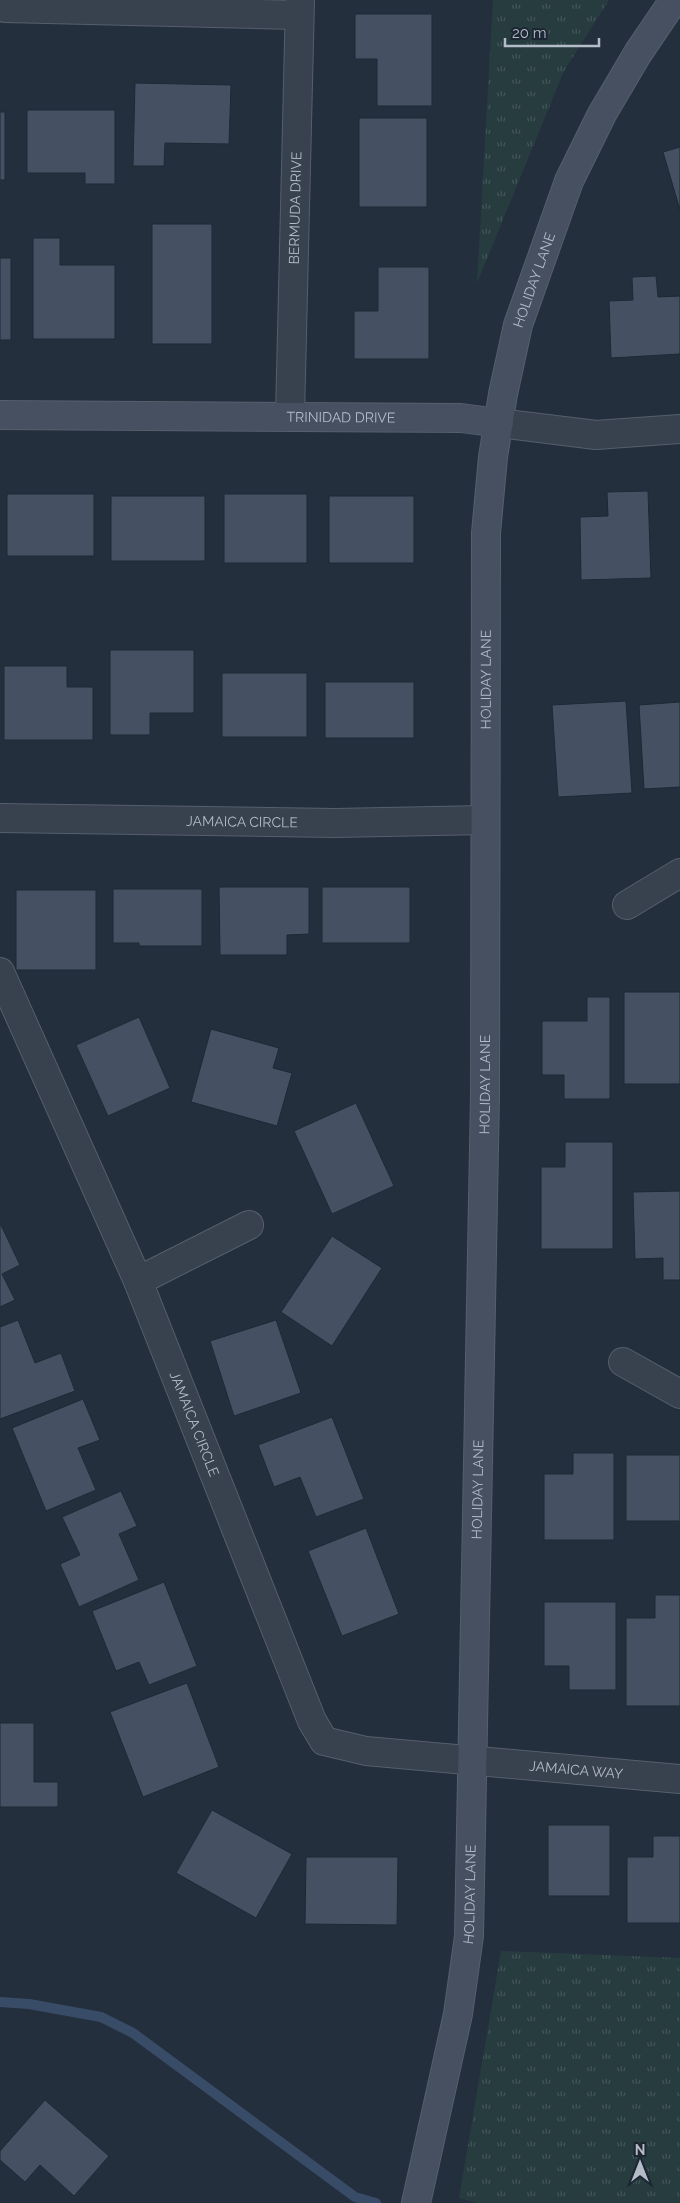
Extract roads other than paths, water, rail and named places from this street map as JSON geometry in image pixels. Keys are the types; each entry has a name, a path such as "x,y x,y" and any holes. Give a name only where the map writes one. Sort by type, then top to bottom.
{"street":[{"name":"HOLIDAY LANE","path":"418,2194 458,2014 470,1936 485,1095 486,533 498,423 502,394 518,325 569,181 602,114 638,53 674,0"},
{"path":"5,8 300,8"},
{"name":"BERMUDA DRIVE","path":"290,416 300,8"},
{"name":"TRINIDAD DRIVE","path":"0,415 461,418 596,434 680,429"},
{"name":"JAMAICA CIRCLE","path":"0,818 335,823 485,820"},
{"path":"627,905 680,873"},
{"name":"JAMAICA CIRCLE","path":"0,972 138,1281 312,1721 324,1741 366,1751 472,1760"},
{"path":"138,1281 249,1225"},
{"path":"623,1362 680,1394"},
{"name":"JAMAICA WAY","path":"472,1760 680,1779"}],"waterway":[{"path":"0,2002 29,2004 101,2017 133,2033 355,2197 376,2203"}]}
